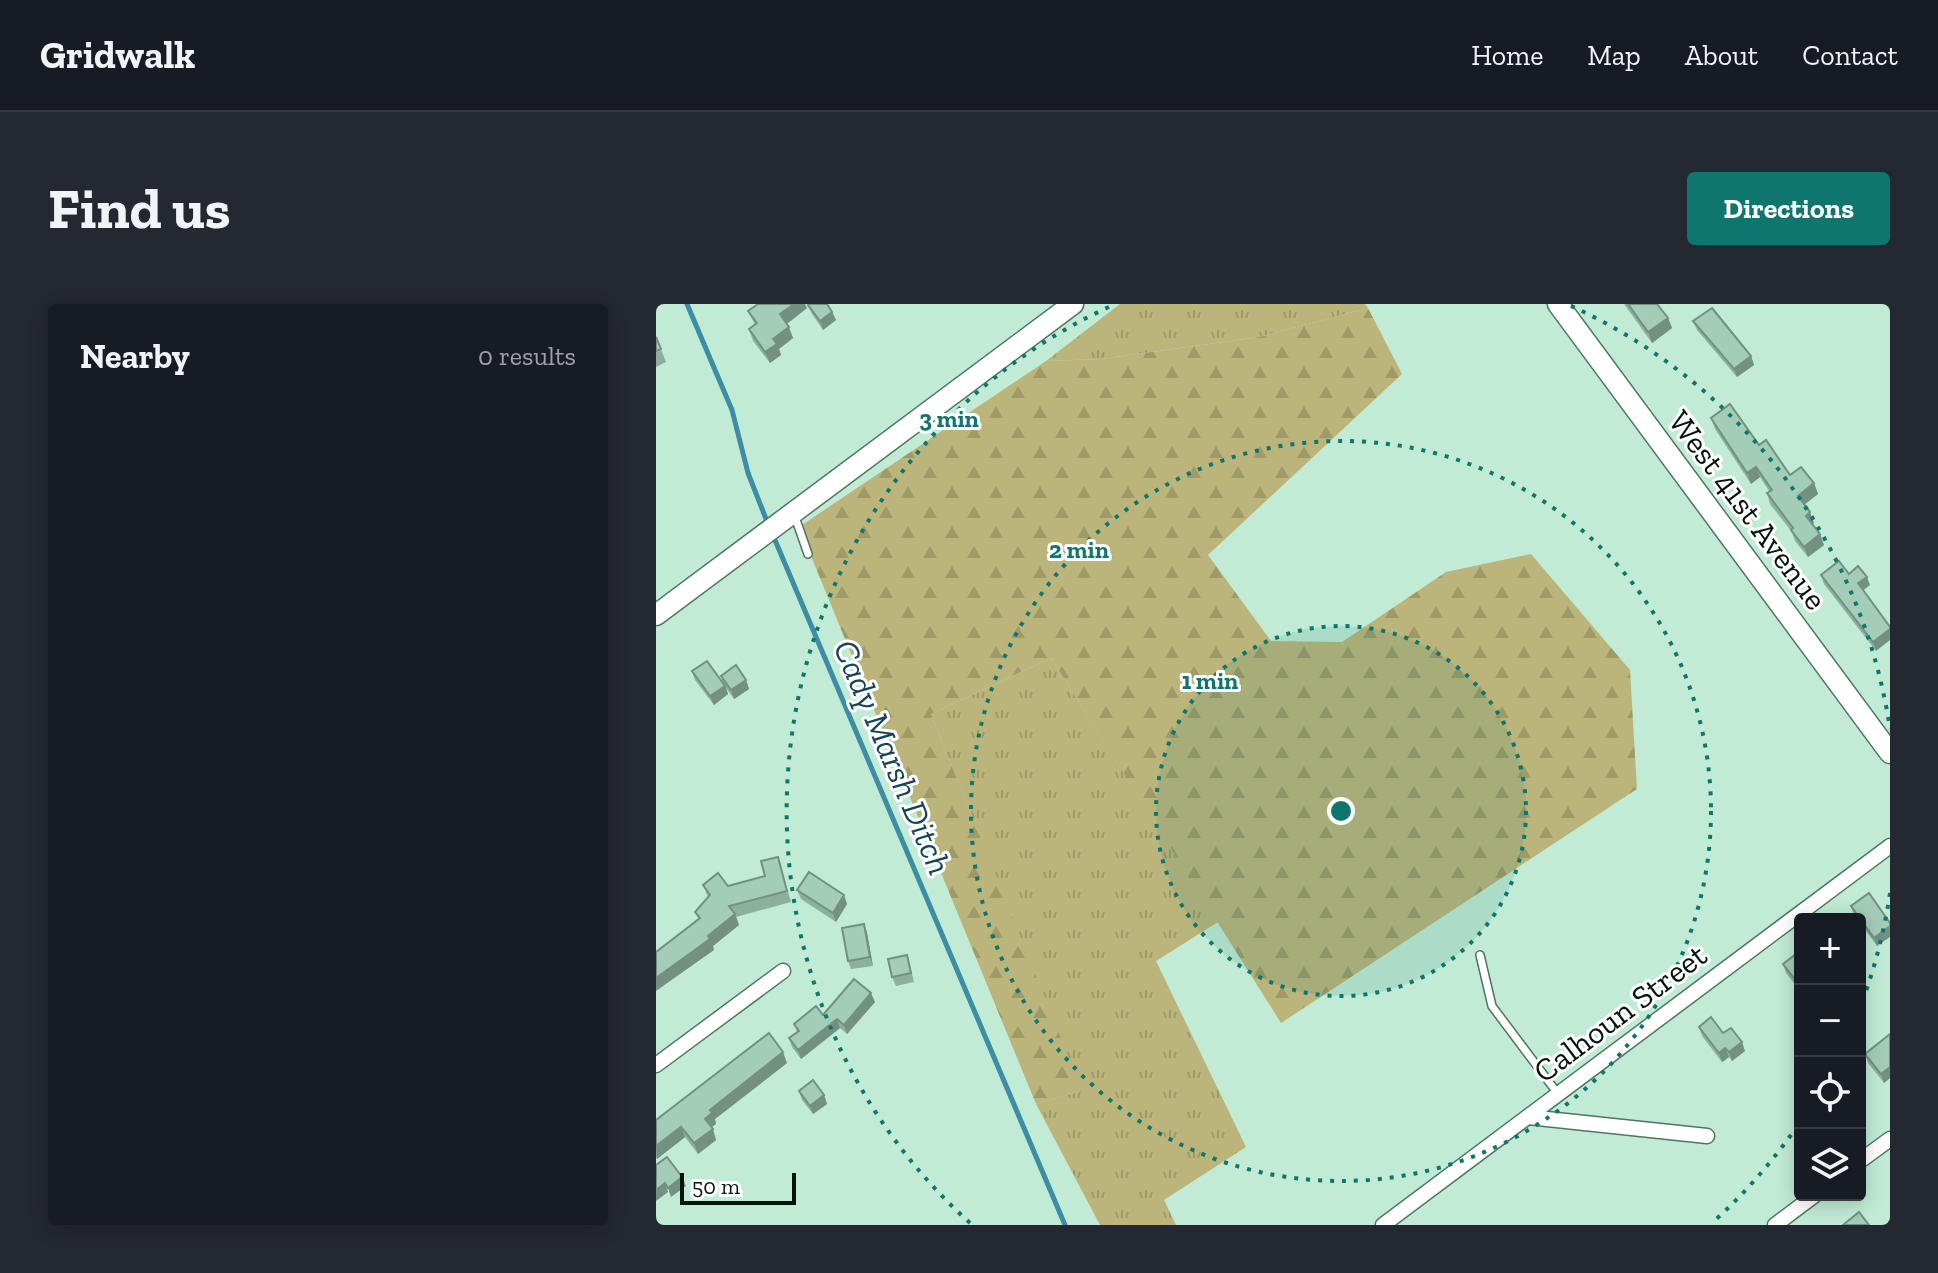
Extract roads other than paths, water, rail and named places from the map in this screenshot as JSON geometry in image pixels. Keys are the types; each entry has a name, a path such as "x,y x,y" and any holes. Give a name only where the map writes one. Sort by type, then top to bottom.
{"street":[{"path":"656,615 751,544 796,520 811,499 1073,304"},
{"name":"West 41st Avenue","path":"1558,304 1890,753"},
{"name":"Calhoun Street","path":"1383,1225 1890,846"},
{"path":"656,1065 783,971"},
{"path":"1528,1117 1707,1136"},
{"path":"1866,1157 1890,1139"},
{"path":"1775,1225 1807,1201"}],"lane":[{"path":"796,520 808,554"},
{"path":"1480,955 1492,1006 1558,1094"}],"waterway":[{"name":"Cady Marsh Ditch","path":"687,304 732,410 748,473 768,524"},
{"name":"Cady Marsh Ditch","path":"772,533 1065,1225"}]}
